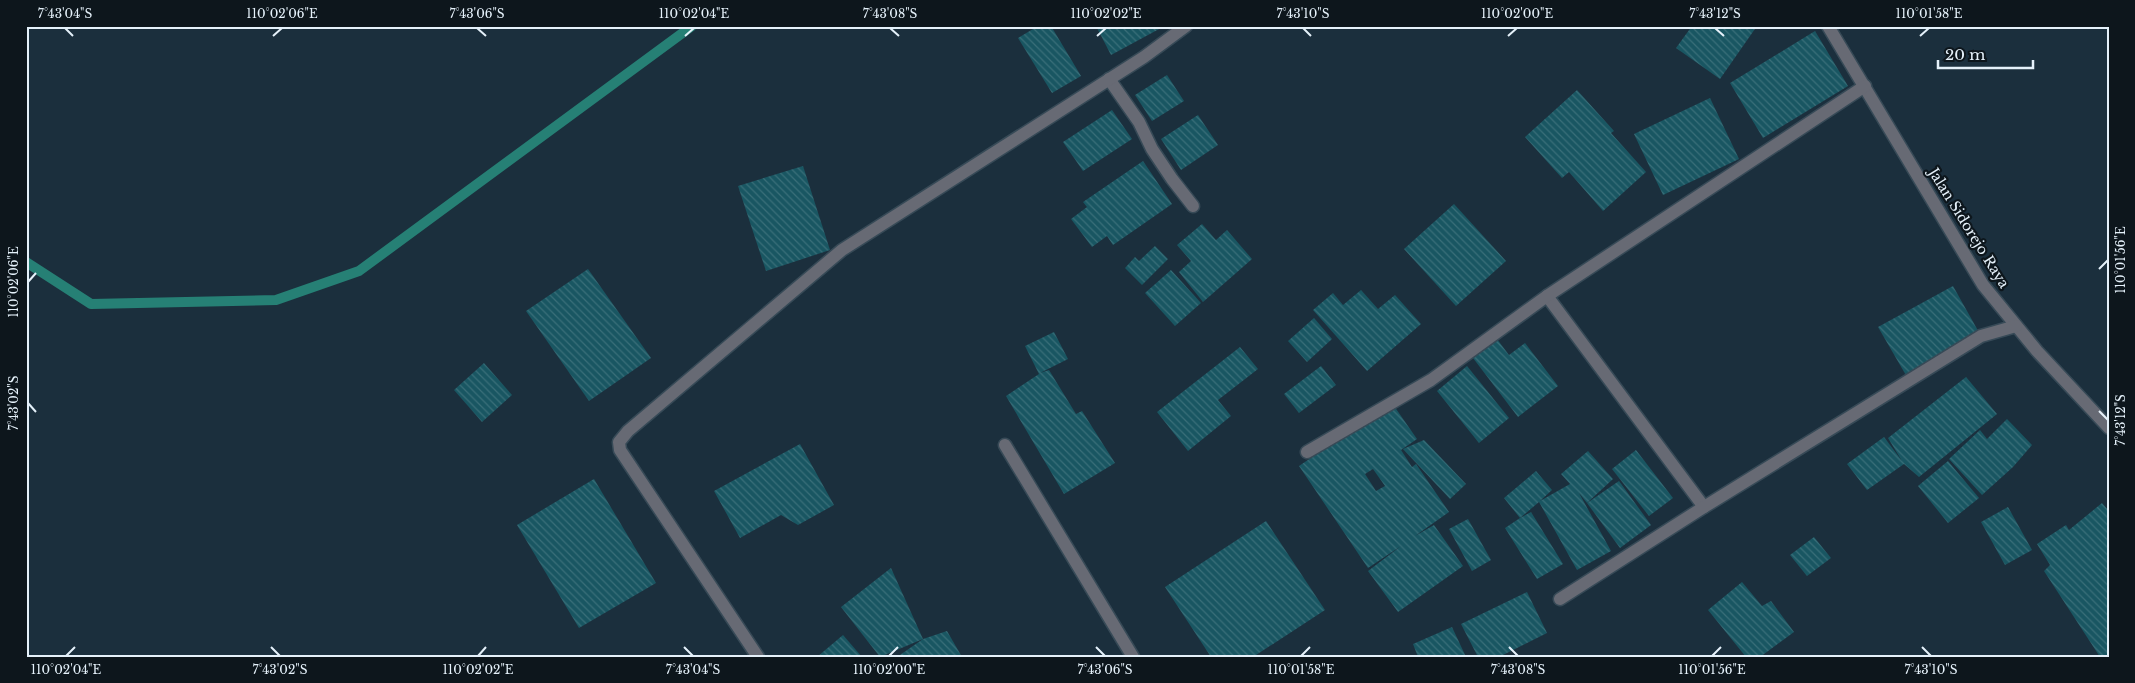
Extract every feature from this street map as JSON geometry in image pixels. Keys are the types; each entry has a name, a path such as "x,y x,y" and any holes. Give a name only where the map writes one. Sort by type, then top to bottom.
{"street":[{"path":"758,657 620,450 619,442 628,431 842,250 1144,57 1186,26"},
{"name":"Jalan Sidorejo Raya","path":"1828,26 1983,285 2037,351 2109,428"},
{"path":"1110,79 1140,122 1152,149 1172,179 1194,206"},
{"path":"1307,452 1431,380 1547,296 1865,86"},
{"path":"1547,296 1704,507"},
{"path":"1560,599 1704,507 1981,336 2016,326"},
{"path":"1005,445 1132,657"}],"building":[{"path":"1038,26 1051,26 1081,76 1052,93 1018,38"},
{"path":"1096,26 1160,26 1161,28 1111,55"},
{"path":"1692,26 1757,26 1720,79 1676,48"},
{"path":"1815,31 1848,86 1763,138 1730,83"},
{"path":"1167,75 1184,101 1152,121 1135,95"},
{"path":"1577,90 1614,131 1611,133 1646,172 1603,211 1569,172 1562,178 1525,137"},
{"path":"1710,98 1739,159 1663,195 1634,134"},
{"path":"1112,110 1132,139 1083,171 1063,142"},
{"path":"1198,115 1218,145 1181,170 1161,139"},
{"path":"1143,161 1172,204 1113,245 1107,236 1092,247 1071,219 1087,207 1083,202"},
{"path":"803,166 830,250 766,271 738,186"},
{"path":"1454,204 1506,261 1456,306 1404,249"},
{"path":"1202,224 1216,240 1227,230 1252,259 1203,302 1179,272 1191,261 1177,245"},
{"path":"1155,246 1168,259 1142,285 1125,268 1135,257 1139,261"},
{"path":"588,269 651,358 589,401 526,311"},
{"path":"1171,270 1201,303 1175,326 1145,293"},
{"path":"1953,286 1981,336 1907,377 1878,327"},
{"path":"1361,290 1378,309 1395,295 1421,324 1367,371 1313,310 1333,293 1343,305"},
{"path":"1314,318 1332,339 1307,362 1288,341"},
{"path":"1054,332 1068,359 1040,373 1049,370 1076,414 1082,411 1115,463 1064,494 1006,396 1039,374 1025,346"},
{"path":"1497,339 1509,355 1525,343 1558,386 1518,417 1473,358"},
{"path":"1240,347 1258,369 1218,400 1231,416 1188,451 1157,412"},
{"path":"484,363 512,395 482,422 454,390"},
{"path":"1321,366 1336,385 1299,413 1284,394"},
{"path":"1467,366 1509,418 1479,443 1437,391"},
{"path":"1966,377 1997,414 1919,477 1904,464 1867,490 1847,464 1884,437 1902,461 1888,438"},
{"path":"1392,403 1417,439 1401,450 1412,467 1416,464 1449,512 1415,536 1434,525 1463,566 1398,612 1368,571 1401,546 1368,568 1299,466","holes":["1373,469 1385,486 1376,491 1365,474"]},
{"path":"2007,419 2032,445 2013,467 1982,495 1949,459 1980,430 1987,439"},
{"path":"1424,440 1466,484 1450,499 1403,449"},
{"path":"800,444 834,505 798,525 781,515 740,538 714,491"},
{"path":"1636,450 1673,498 1649,516 1612,469"},
{"path":"1588,451 1613,479 1587,503 1579,493 1611,551 1577,570 1539,502 1520,518 1504,498 1536,471 1552,490 1540,501 1570,484 1561,474"},
{"path":"1948,461 1979,498 1948,523 1918,486"},
{"path":"594,479 656,583 579,628 517,525"},
{"path":"1619,481 1651,525 1620,548 1587,503"},
{"path":"2102,503 2109,511 2109,657 2100,657 2044,571 2050,565 2037,544 2066,525 2069,530"},
{"path":"2008,507 2032,550 2005,565 1981,522"},
{"path":"1531,512 1563,564 1537,579 1505,528"},
{"path":"1468,519 1491,560 1472,571 1449,529"},
{"path":"1266,521 1325,610 1253,657 1211,657 1165,587"},
{"path":"1814,537 1831,558 1807,576 1790,555"},
{"path":"891,568 923,639 880,657 841,607"},
{"path":"1742,582 1762,606 1771,601 1794,632 1760,657 1746,657 1708,610"},
{"path":"1527,592 1547,633 1499,657 1478,657 1461,624"},
{"path":"1452,627 1466,657 1418,657 1413,644"},
{"path":"947,631 962,657 897,657 923,639"},
{"path":"843,635 862,657 817,657"}],"waterway":[{"path":"26,262 91,304 276,300 359,271 692,26"}]}
